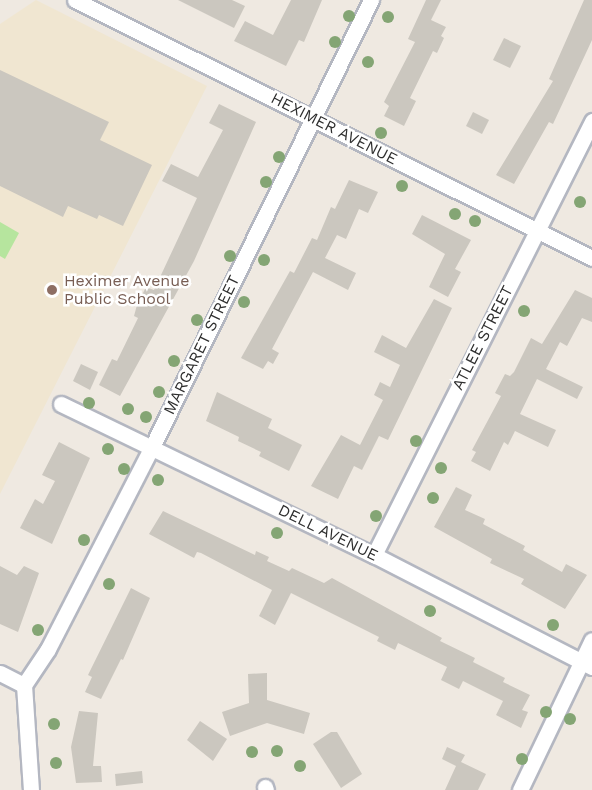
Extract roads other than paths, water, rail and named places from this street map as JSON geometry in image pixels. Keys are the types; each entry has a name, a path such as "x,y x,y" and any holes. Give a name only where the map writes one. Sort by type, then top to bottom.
{"street":[{"name":"HEXIMER AVENUE","path":"75,0 592,258"},
{"name":"MARGARET STREET","path":"24,685 48,649 152,447 371,0"},
{"name":"ATLEE STREET","path":"374,555 592,121"},
{"name":"DELL AVENUE","path":"61,404 374,555 587,664"},
{"path":"520,790 587,664 592,640"},
{"path":"0,673 24,685 31,790"}],"place":[{"name":"Heximer Avenue Public School","path":"52,290"}]}
